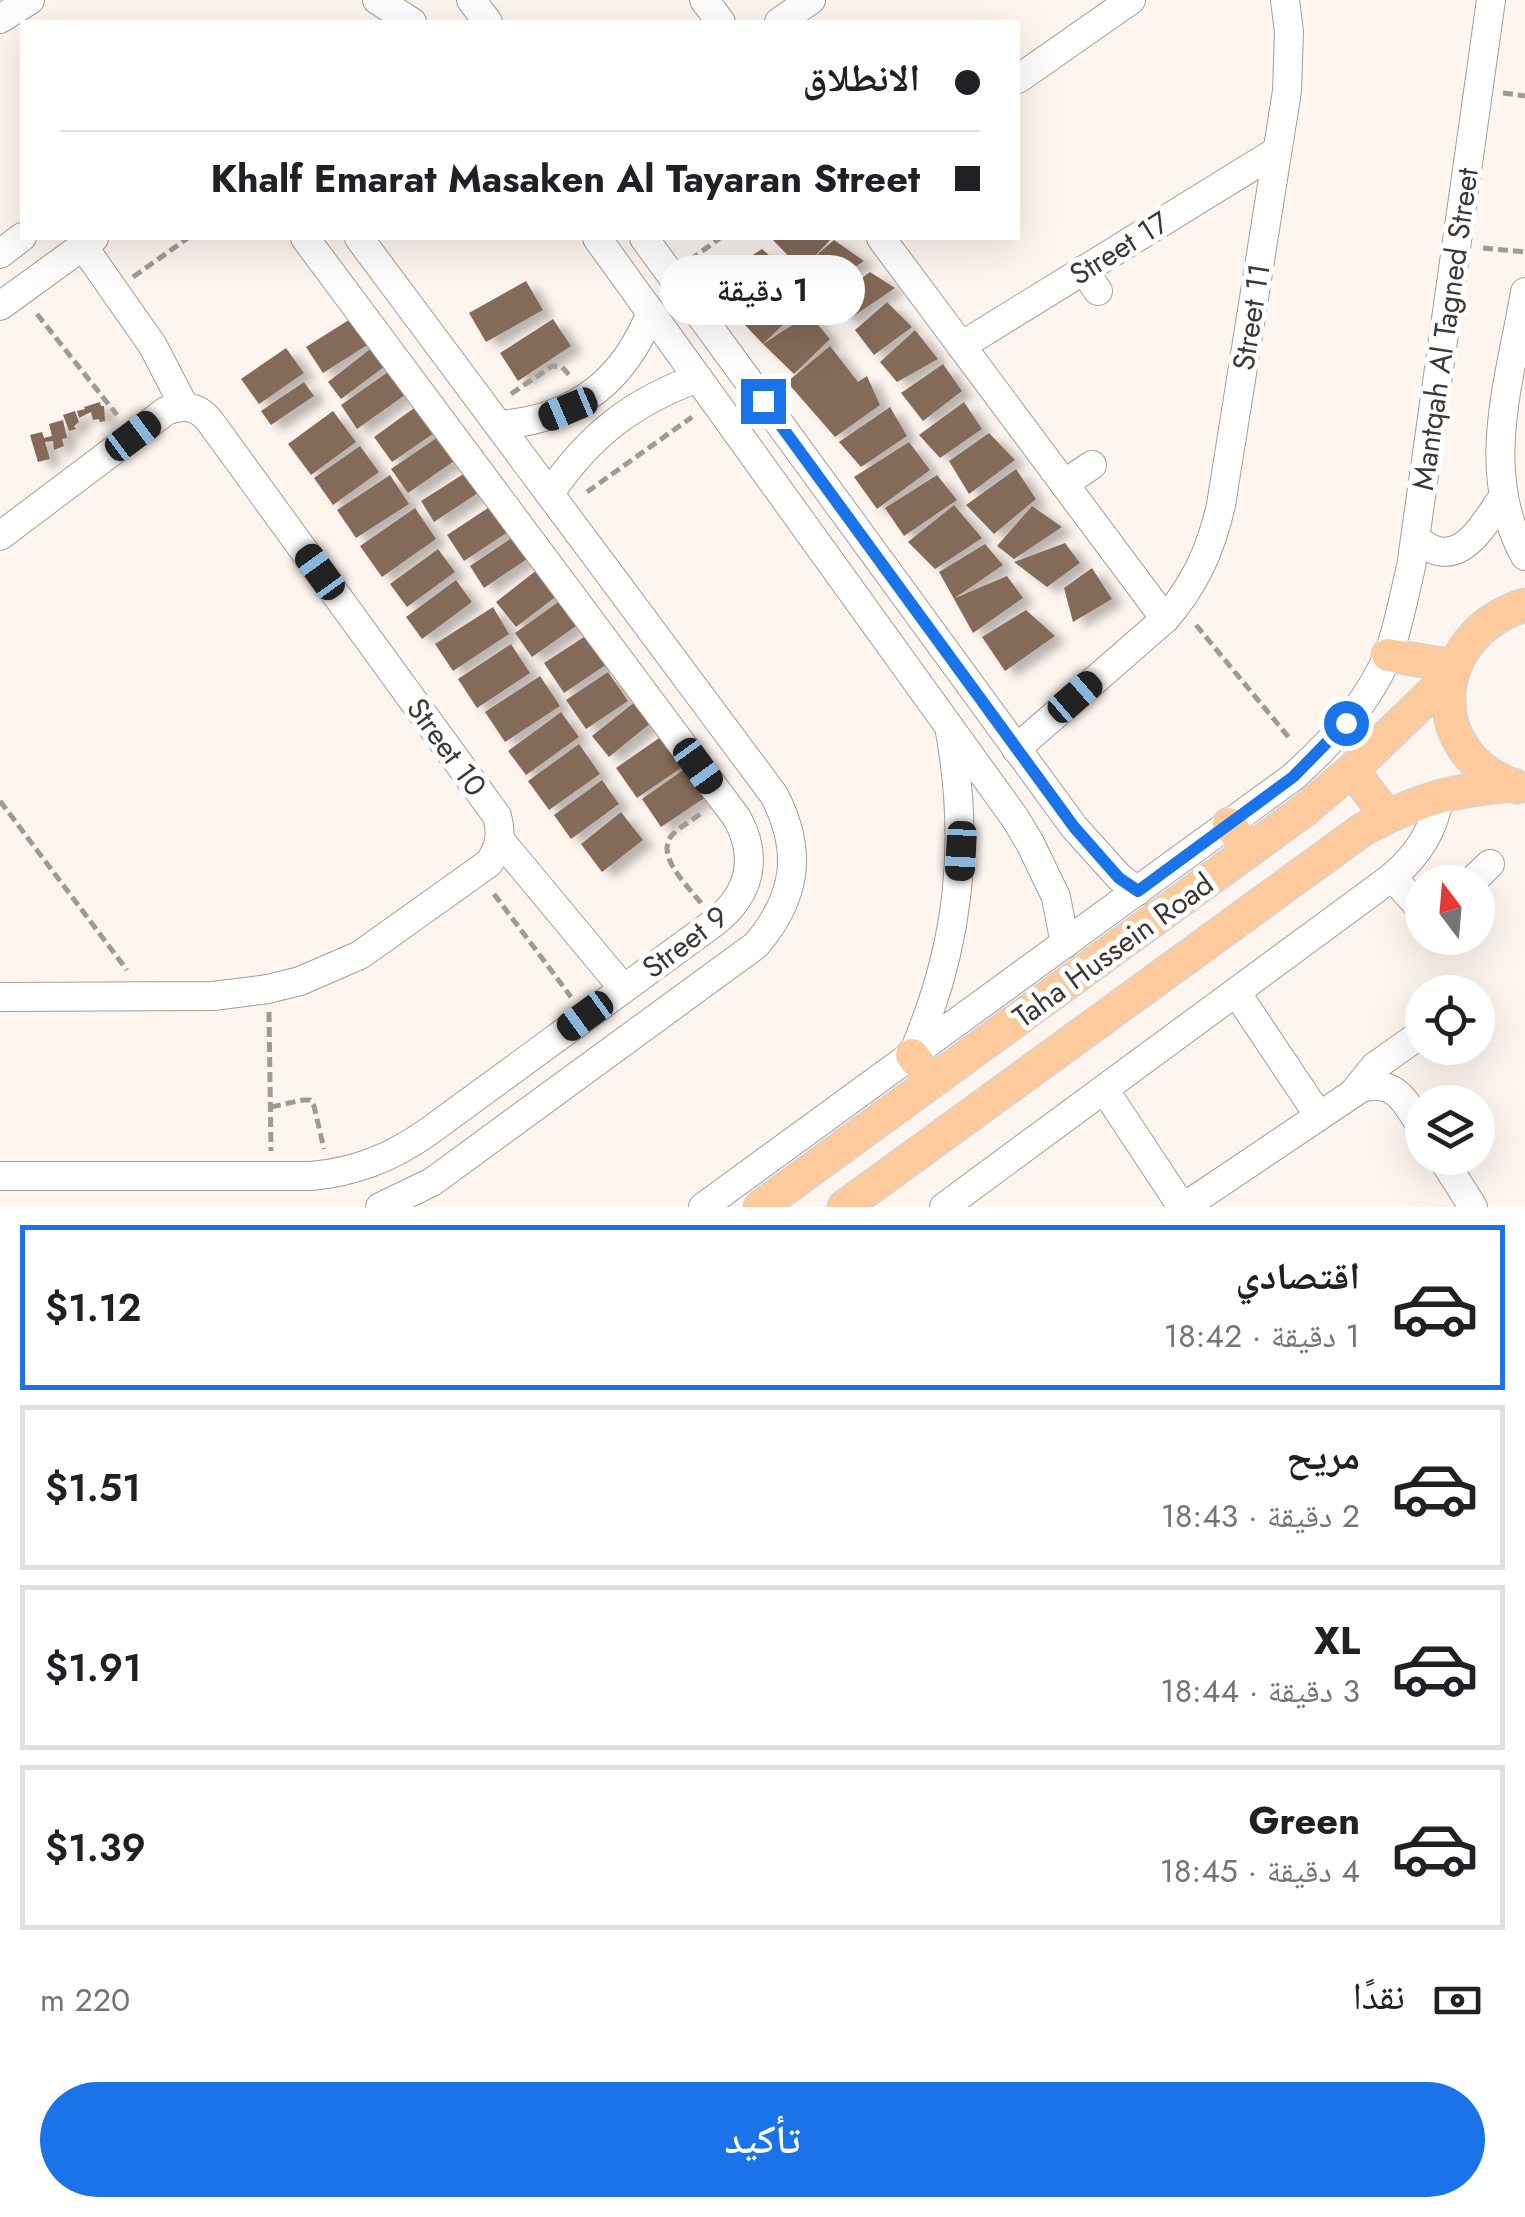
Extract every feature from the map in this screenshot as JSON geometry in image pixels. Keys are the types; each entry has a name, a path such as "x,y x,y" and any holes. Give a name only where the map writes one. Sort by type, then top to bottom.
{"main road":[{"name":"Taha Hussein Road","path":"760,1207 1306,809 1352,770 1453,671 1462,648 1474,633 1489,620 1525,604"},
{"path":"1388,655 1453,671 1450,714 1456,733 1479,765 1519,787"},
{"path":"1352,770 1387,816"},
{"name":"Taha Hussein Road","path":"844,1207 1362,830 1440,796 1467,789 1519,787"},
{"path":"1229,824 1249,850"},
{"path":"912,1054 933,1081"}],"street":[{"path":"0,19 30,0"},
{"path":"377,0 409,20"},
{"path":"704,0 719,20"},
{"path":"782,20 811,0"},
{"name":"Street 11","path":"1016,748 1172,612 1198,573 1213,540 1287,91 1285,0"},
{"name":"Mantqah Al Tagned Street","path":"703,1207 1229,824 1309,762 1361,702 1388,655 1416,538 1491,0"},
{"path":"1020,77 1116,4"},
{"name":"Street 17","path":"961,346 1091,280 1277,151"},
{"path":"0,254 20,239"},
{"name":"Street 9","path":"0,1176 272,1176 330,1174 372,1164 418,1139 716,922 742,893 749,868 744,830 306,240"},
{"name":"Street 9","path":"360,240 774,795 784,813 793,852 788,893 780,912 756,945 741,958 432,1182 380,1207"},
{"path":"598,240 1015,818 1056,898 1065,944"},
{"path":"645,240 1074,827 1119,878 1138,891"},
{"path":"882,240 1064,484 1172,612"},
{"path":"0,536 166,410 184,406 153,346 88,242 10,299"},
{"path":"1525,292 1500,439 1499,468 1510,525 1525,556"},
{"path":"494,418 523,424 546,418 586,398 605,384 633,351 651,312"},
{"path":"556,501 568,466 616,420 656,396 706,389"},
{"name":"Street 10","path":"184,406 202,413 232,452 497,816 500,840 623,988"},
{"path":"1064,484 1092,464"},
{"path":"1416,538 1432,549 1461,548 1476,536 1503,497"},
{"path":"675,734 710,708"},
{"path":"912,1054 942,976 958,893 960,809 948,726"},
{"path":"1015,818 1049,793"},
{"path":"962,1202 1104,1089 1392,877 1426,840 1440,796"},
{"path":"0,997 214,996 300,981 360,955 489,863 500,840"},
{"path":"1392,877 1405,891"},
{"path":"1236,992 1318,1116"},
{"path":"1353,1094 1374,1067 1405,1045"},
{"path":"1104,1089 1183,1207 1209,1198 1318,1116 1371,1085 1390,1088 1405,1103"},
{"path":"484,1090 511,1124"},
{"path":"1453,1175 1473,1207"}],"path":[{"path":"115,290 185,240"},
{"path":"671,275 717,240"},
{"path":"1457,245 1525,252"},
{"path":"10,299 133,436"},
{"path":"494,418 552,366 566,370 586,398"},
{"path":"556,501 706,389"},
{"path":"1172,612 1309,762"},
{"path":"716,922 672,863 667,849 672,835 722,798"},
{"path":"0,801 147,996"},
{"path":"477,872 585,1016"},
{"path":"268,989 272,1176"},
{"path":"271,1107 307,1099 313,1103 330,1174"}],"building":[{"path":"773,240 830,240 809,262 834,240 864,261 819,291"},
{"path":"762,249 791,274 742,313 710,283"},
{"path":"870,272 895,288 848,320 831,300"},
{"path":"785,279 809,300 763,344 742,322"},
{"path":"526,281 543,310 486,342 469,313"},
{"path":"887,302 912,327 874,355 855,330"},
{"path":"809,314 830,339 794,374 763,344"},
{"path":"355,316 372,342 323,373 306,347"},
{"path":"553,319 571,346 518,381 500,353"},
{"path":"915,330 938,359 897,382 880,362"},
{"path":"374,346 388,364 341,399 328,382"},
{"path":"830,346 858,382 867,376 880,405 835,437 787,382"},
{"path":"286,348 304,373 259,404 241,379"},
{"path":"943,364 962,391 923,421 901,393"},
{"path":"388,372 405,395 357,429 341,405"},
{"path":"304,382 314,396 271,425 261,411"},
{"path":"100,402 105,421 93,420 91,412 79,418 77,411"},
{"path":"964,402 982,429 940,458 919,435"},
{"path":"421,403 440,429 392,462 374,437"},
{"path":"890,407 907,436 861,467 839,442"},
{"path":"75,411 79,422 74,426 76,429 69,431 63,415"},
{"path":"333,411 356,442 311,475 288,444"},
{"path":"63,420 67,438 62,439 64,446 54,450 53,441 45,442 50,459 38,462 30,435 42,432 44,438 52,436 49,424"},
{"path":"989,433 1015,460 969,494 949,461"},
{"path":"441,435 457,459 408,493 391,469"},
{"path":"909,442 930,470 877,509 854,477"},
{"path":"360,446 379,472 333,505 314,478"},
{"path":"1016,469 1036,499 994,534 966,505"},
{"path":"465,473 478,493 434,522 421,501"},
{"path":"390,475 409,504 356,538 337,510"},
{"path":"937,475 957,500 904,536 885,508"},
{"path":"494,504 511,530 464,561 447,535"},
{"path":"954,505 982,538 935,569 908,542"},
{"path":"1032,506 1062,527 1014,559 997,546"},
{"path":"415,508 436,539 382,577 360,546"},
{"path":"513,537 527,559 484,588 470,566"},
{"path":"1065,543 1080,563 1047,587 1014,562"},
{"path":"985,544 1003,565 955,598 1007,576 1023,598 973,633 939,572"},
{"path":"438,549 455,572 407,607 390,584"},
{"path":"1092,568 1112,599 1073,622 1064,588"},
{"path":"538,569 558,595 516,627 496,602"},
{"path":"456,580 472,602 422,639 406,617"},
{"path":"561,600 579,624 532,657 515,633"},
{"path":"493,607 509,634 453,671 435,644"},
{"path":"1026,610 1055,636 1005,671 982,637"},
{"path":"587,635 607,664 564,693 544,663"},
{"path":"511,644 530,673 477,708 458,679"},
{"path":"608,672 628,701 586,729 566,700"},
{"path":"540,676 560,706 505,742 485,712"},
{"path":"636,701 652,722 609,757 592,736"},
{"path":"561,712 579,737 526,775 508,751"},
{"path":"662,736 684,766 637,798 616,768"},
{"path":"579,744 600,774 549,810 528,781"},
{"path":"686,768 706,797 661,827 642,799"},
{"path":"602,780 619,804 571,839 554,815"},
{"path":"621,812 643,840 602,872 581,844"}],"route":[{"path":"763,401 1074,827 1119,878 1138,891 1293,777 1346,723"}]}
